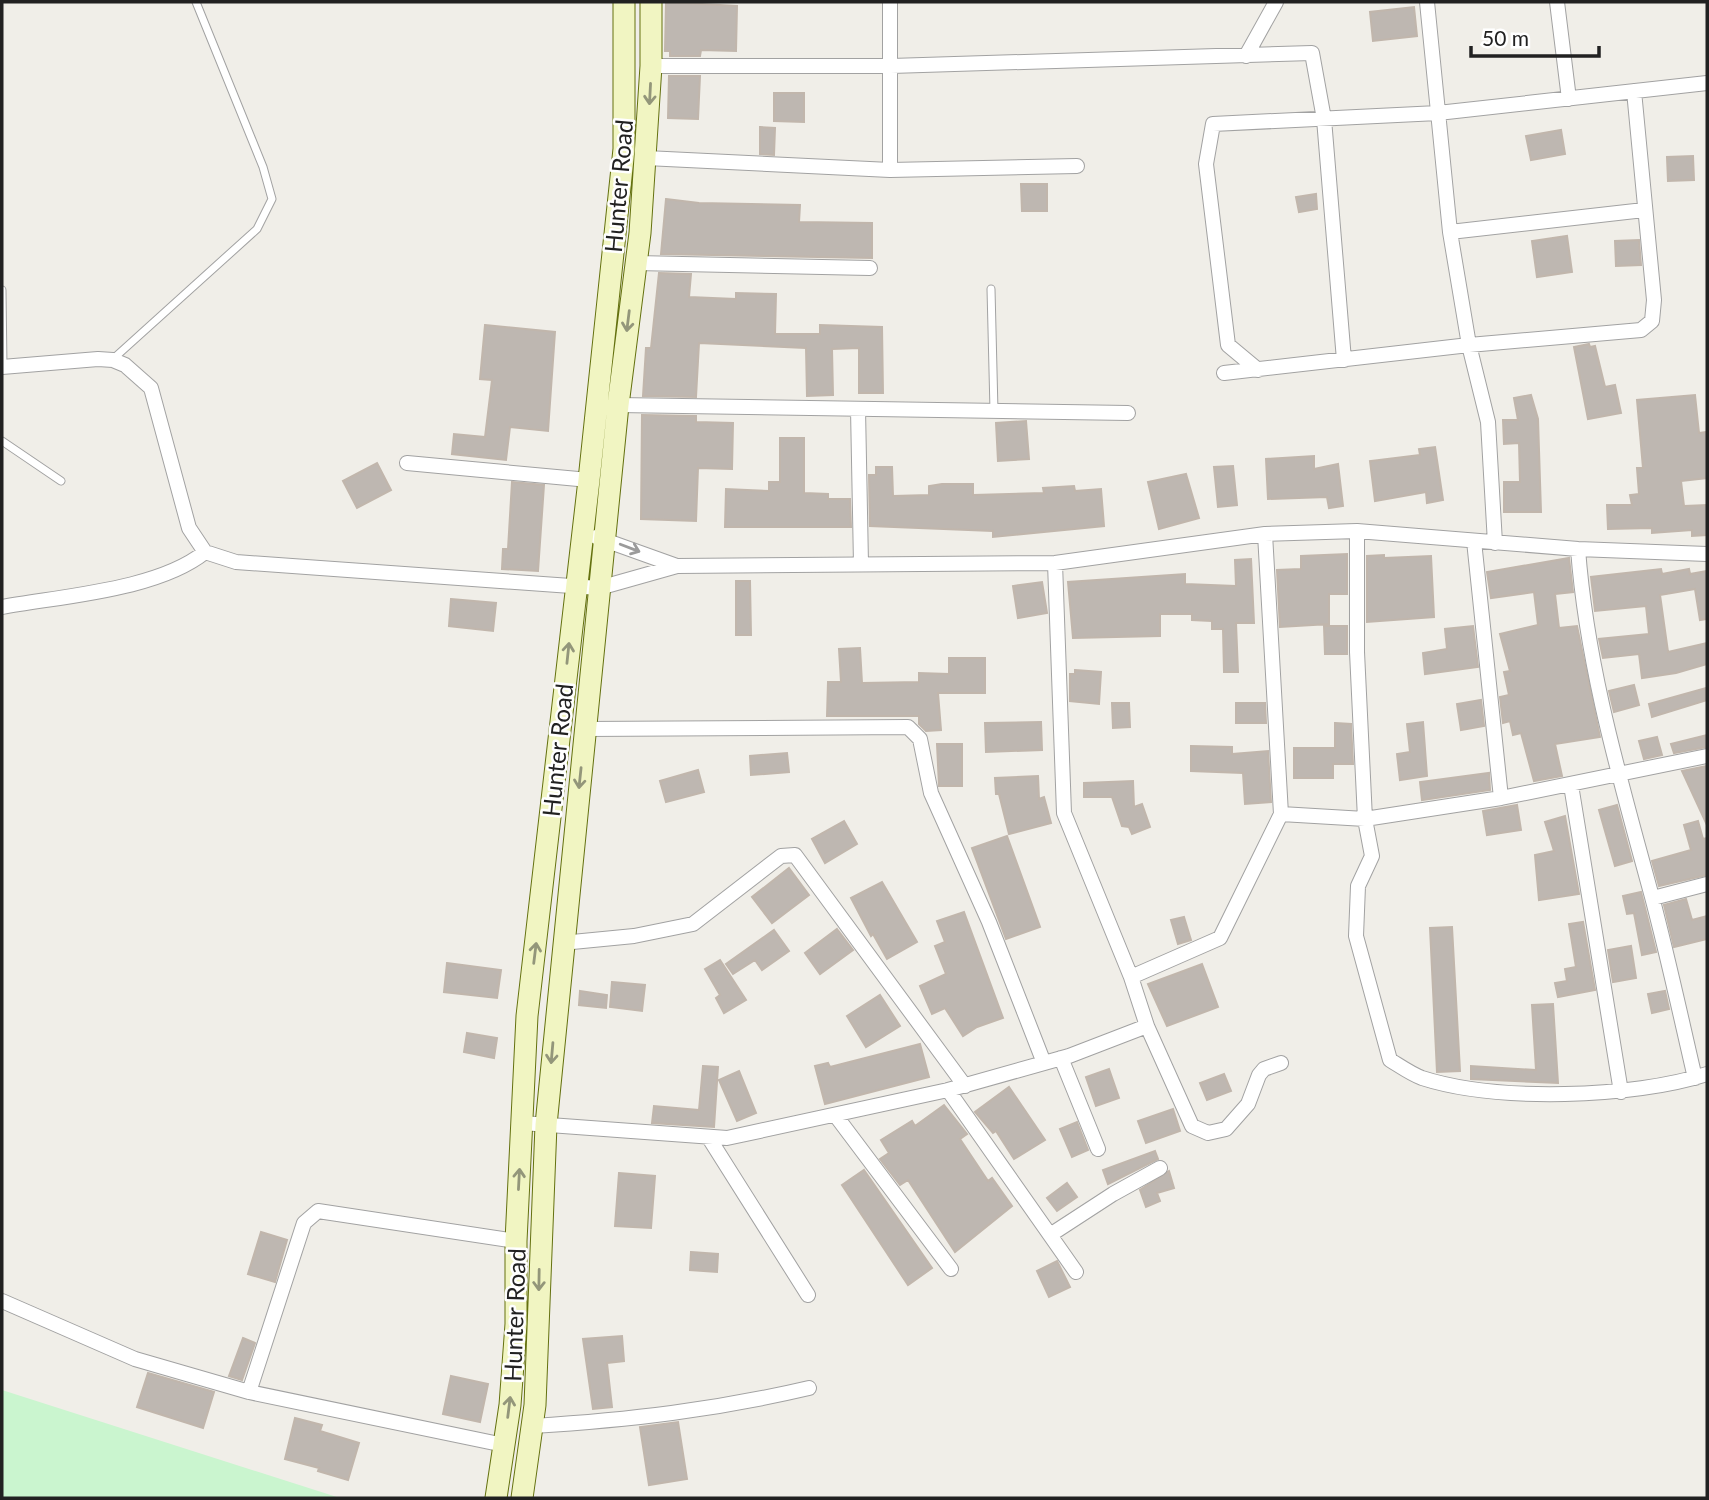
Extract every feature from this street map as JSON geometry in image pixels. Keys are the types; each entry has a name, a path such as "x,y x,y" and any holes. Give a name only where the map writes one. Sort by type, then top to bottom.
{"main road":[{"name":"Hunter Road","path":"496,1498 516,1324 516,1241 527,1016 624,149 624,2"},
{"name":"Hunter Road","path":"522,1498 533,1426 546,1125 562,943 646,158 652,66 651,2"},
{"path":"611,269 635,267"}],"street":[{"path":"890,2 890,170"},
{"path":"1246,56 1276,2"},
{"path":"1427,2 1450,232 1469,345 1488,422 1495,543"},
{"path":"1558,2 1569,99"},
{"path":"652,66 891,66 1312,53 1324,119 1344,360"},
{"path":"1258,370 1228,345 1206,164 1213,124 1438,113 1707,83"},
{"path":"1224,373 1469,345 1642,330 1652,321 1654,300 1634,91"},
{"path":"646,158 890,170 1077,166"},
{"path":"1450,232 1644,210"},
{"path":"635,267 870,268"},
{"path":"2,367 113,360 125,365 150,388 189,528 205,552 236,562 599,588 677,566 1055,563 1265,534 1357,531 1578,549 1707,554"},
{"path":"618,405 1128,413"},
{"path":"858,409 861,564"},
{"path":"407,463 589,480"},
{"path":"1357,531 1357,652 1365,819 1372,856 1357,886 1356,936 1390,1060 1420,1077 1473,1090 1608,1094 1701,1076 1618,775 1587,637 1578,549"},
{"path":"1131,977 1220,938 1280,814 1265,534"},
{"path":"582,535 605,538 677,566"},
{"path":"1474,541 1501,797"},
{"path":"2,607 155,579 189,565 205,552"},
{"path":"1055,563 1063,813 1131,977 1147,1026 1192,1126 1208,1133 1226,1129 1248,1104 1259,1075 1264,1069 1280,1063"},
{"path":"585,729 908,727 915,731 920,739 931,793 989,922 1044,1063"},
{"path":"1280,814 1365,819 1571,785 1707,756"},
{"path":"1571,785 1620,1092"},
{"path":"562,943 634,936 693,924 763,868 781,856 795,855 965,1086"},
{"path":"1653,898 1707,884"},
{"path":"522,1123 727,1138 965,1086 1061,1058 1147,1026"},
{"path":"1061,1058 1098,1149"},
{"path":"948,1090 1076,1272"},
{"path":"836,1116 951,1269"},
{"path":"709,1138 807,1295"},
{"path":"1050,1236 1113,1194 1160,1168"},
{"path":"249,1392 303,1223 318,1211 516,1241"},
{"path":"2,1301 135,1359 249,1392 504,1445"},
{"path":"533,1426 619,1421 726,1407 808,1388"}],"lane":[{"path":"113,360 257,229 268,214 272,199 263,167 196,2"},
{"path":"991,289 994,411"},
{"path":"2,290 2,367"},
{"path":"2,441 42,471 61,481"}],"green space":[{"path":"2,1390 340,1498 2,1498"}],"building":[{"path":"666,2 737,6 736,51 701,50 700,56 670,56 670,51 665,51"},
{"path":"1414,7 1417,36 1373,41 1370,12"},
{"path":"669,76 700,76 698,119 668,118"},
{"path":"774,93 804,93 804,122 774,121"},
{"path":"760,127 775,128 774,155 760,154"},
{"path":"1561,130 1565,154 1531,160 1526,136"},
{"path":"1693,156 1694,180 1668,181 1667,157"},
{"path":"1021,184 1047,184 1047,211 1022,211"},
{"path":"1316,194 1317,209 1299,212 1296,197"},
{"path":"666,199 699,203 800,205 799,222 872,223 872,258 661,254"},
{"path":"1567,236 1572,272 1537,277 1532,241"},
{"path":"1639,240 1641,265 1616,266 1615,241"},
{"path":"659,273 691,274 689,297 736,299 736,293 776,294 775,334 820,334 820,325 882,327 883,393 859,393 859,348 832,349 833,395 807,396 806,348 699,343 696,397 643,396 646,348 651,348"},
{"path":"485,325 555,332 548,431 510,427 506,460 452,454 454,434 485,437 492,380 480,379"},
{"path":"1589,344 1590,347 1595,346 1605,387 1615,385 1621,413 1588,419 1574,347"},
{"path":"1531,395 1538,419 1541,512 1504,512 1504,482 1520,482 1519,443 1504,444 1503,420 1518,420 1514,398"},
{"path":"1695,395 1699,433 1707,432 1707,478 1681,481 1684,506 1707,505 1707,535 1692,536 1692,530 1652,533 1652,528 1608,529 1607,505 1632,505 1630,495 1639,494 1637,468 1643,468 1637,400"},
{"path":"642,415 696,416 696,422 733,423 732,469 698,468 696,521 641,519"},
{"path":"1026,421 1029,459 998,461 996,423"},
{"path":"780,438 804,438 804,493 828,494 828,499 850,499 851,527 725,527 726,489 769,491 769,482 780,482"},
{"path":"1435,447 1443,500 1427,503 1426,492 1375,501 1370,461 1420,455 1419,449"},
{"path":"1314,456 1314,469 1338,464 1343,506 1329,508 1327,497 1268,499 1266,459"},
{"path":"377,463 391,490 357,508 343,481"},
{"path":"1233,466 1237,505 1218,507 1214,467"},
{"path":"876,467 892,467 893,496 929,495 929,486 942,484 973,484 973,495 1044,493 1043,488 1074,486 1075,491 1101,489 1104,526 993,537 993,531 870,526 869,475 876,475"},
{"path":"1186,474 1199,518 1159,529 1148,482"},
{"path":"512,482 544,485 538,571 502,569 503,549 508,549"},
{"path":"1347,554 1347,594 1329,594 1329,624 1280,627 1277,570 1301,569 1301,556"},
{"path":"1384,555 1384,558 1431,556 1434,617 1367,622 1367,556"},
{"path":"1569,558 1573,592 1555,594 1559,628 1577,626 1600,737 1555,744 1562,776 1534,781 1521,733 1513,735 1510,721 1503,723 1500,697 1509,695 1504,672 1510,671 1500,634 1538,625 1534,592 1491,598 1487,572"},
{"path":"1251,559 1254,623 1236,623 1238,672 1224,672 1223,629 1212,629 1212,621 1192,620 1192,614 1160,614 1160,636 1073,638 1068,582 1185,574 1185,584 1236,586 1235,560"},
{"path":"1661,569 1662,574 1689,569 1690,574 1707,571 1707,619 1700,620 1695,589 1660,595 1668,652 1707,643 1707,664 1676,673 1642,678 1639,654 1603,658 1599,639 1649,634 1646,606 1595,611 1591,577"},
{"path":"736,581 750,581 751,635 736,635"},
{"path":"1042,582 1047,613 1018,618 1013,586"},
{"path":"451,599 496,603 493,631 449,626"},
{"path":"1324,626 1347,626 1347,654 1325,654"},
{"path":"1473,626 1478,667 1425,674 1423,653 1447,649 1445,629"},
{"path":"860,648 862,683 919,682 919,673 949,674 949,658 985,658 985,693 938,693 941,730 926,731 919,724 919,716 827,716 828,682 841,682 839,649"},
{"path":"1075,670 1101,672 1099,704 1070,701 1070,674 1075,674"},
{"path":"1634,685 1639,705 1614,712 1609,691"},
{"path":"1706,688 1707,700 1652,717 1649,704"},
{"path":"1481,700 1484,726 1461,730 1457,704"},
{"path":"1112,703 1129,703 1130,727 1113,728"},
{"path":"1236,703 1265,703 1266,723 1236,723"},
{"path":"1041,722 1042,750 986,752 985,723"},
{"path":"1423,722 1427,776 1400,780 1397,754 1410,752 1407,724"},
{"path":"1335,723 1351,724 1353,764 1333,764 1333,778 1294,778 1294,748 1335,748"},
{"path":"1707,735 1707,747 1674,753 1671,744"},
{"path":"1657,737 1662,755 1644,759 1639,741"},
{"path":"937,744 962,744 962,786 939,786"},
{"path":"1191,746 1232,747 1232,754 1268,751 1271,802 1245,804 1243,773 1191,771"},
{"path":"787,753 789,772 751,775 750,756"},
{"path":"1707,766 1707,825 1682,771"},
{"path":"698,770 704,792 666,802 660,781"},
{"path":"1489,773 1490,790 1422,800 1420,782"},
{"path":"1038,776 1039,799 1044,797 1051,823 1009,834 999,794 996,794 995,778"},
{"path":"1133,781 1134,807 1142,804 1150,827 1132,834 1129,827 1122,826 1112,797 1084,797 1084,783"},
{"path":"1517,805 1521,830 1487,835 1483,811"},
{"path":"1617,805 1632,861 1615,866 1599,810"},
{"path":"1565,816 1579,894 1539,900 1535,855 1554,851 1545,822"},
{"path":"844,821 857,844 825,863 812,839"},
{"path":"1698,821 1703,839 1707,838 1707,875 1659,886 1652,861 1691,850 1684,825"},
{"path":"1007,836 1040,927 1006,939 972,848"},
{"path":"789,868 809,895 772,923 752,897"},
{"path":"882,882 917,942 887,959 851,898"},
{"path":"1641,892 1656,952 1642,955 1634,913 1627,914 1623,896"},
{"path":"1686,899 1692,920 1707,916 1707,939 1674,947 1664,905"},
{"path":"964,912 1003,1018 977,1027 963,1036 945,1008 932,1014 920,986 946,974 935,946 945,942 937,921"},
{"path":"1184,917 1191,940 1178,944 1171,920"},
{"path":"1583,922 1595,990 1558,997 1555,983 1567,981 1565,969 1576,967 1569,924"},
{"path":"1452,927 1460,1071 1437,1072 1430,928"},
{"path":"837,929 853,950 820,974 805,953"},
{"path":"774,930 789,951 762,970 755,960 733,974 726,964"},
{"path":"1631,946 1636,978 1613,982 1608,950"},
{"path":"720,960 746,1000 724,1013 716,998 720,995 705,969"},
{"path":"447,963 501,970 497,998 444,992"},
{"path":"1202,964 1218,1007 1167,1026 1148,984"},
{"path":"612,982 645,985 642,1011 610,1007"},
{"path":"580,991 607,995 606,1008 579,1005"},
{"path":"1665,991 1669,1009 1652,1013 1648,994"},
{"path":"880,995 900,1026 866,1047 847,1016"},
{"path":"1553,1004 1558,1083 1471,1079 1471,1066 1536,1070 1532,1005"},
{"path":"467,1033 497,1038 494,1058 464,1052"},
{"path":"920,1044 929,1077 825,1104 815,1066 828,1063 830,1067"},
{"path":"703,1066 718,1067 714,1127 652,1123 654,1106 699,1110"},
{"path":"1109,1069 1119,1098 1096,1106 1086,1077"},
{"path":"739,1071 756,1113 737,1121 719,1080"},
{"path":"1224,1074 1231,1091 1207,1100 1200,1083"},
{"path":"1009,1087 1045,1140 1014,1159 996,1131 993,1133 975,1112"},
{"path":"944,1105 967,1134 960,1139 988,1181 992,1178 1012,1206 955,1252 908,1180 900,1185 880,1159 889,1153 881,1140 912,1121 915,1126"},
{"path":"1173,1109 1180,1131 1146,1143 1138,1121"},
{"path":"1077,1122 1088,1150 1072,1157 1060,1129"},
{"path":"1155,1151 1158,1159 1108,1184 1103,1170"},
{"path":"864,1170 932,1268 908,1285 842,1185"},
{"path":"1169,1171 1174,1188 1157,1193 1160,1201 1146,1207 1140,1190"},
{"path":"619,1173 655,1176 651,1228 615,1226"},
{"path":"1067,1183 1077,1197 1057,1211 1047,1198"},
{"path":"261,1232 287,1240 275,1282 248,1274"},
{"path":"691,1252 718,1254 717,1272 690,1270"},
{"path":"1057,1261 1070,1287 1049,1297 1037,1271"},
{"path":"622,1336 624,1361 607,1363 612,1407 593,1409 583,1339"},
{"path":"243,1338 255,1343 242,1380 229,1376"},
{"path":"148,1373 214,1392 203,1428 137,1407"},
{"path":"451,1376 488,1384 480,1422 443,1414"},
{"path":"295,1418 322,1425 320,1431 359,1443 348,1480 318,1471 319,1468 285,1459"},
{"path":"678,1422 687,1479 649,1485 640,1427"}]}
